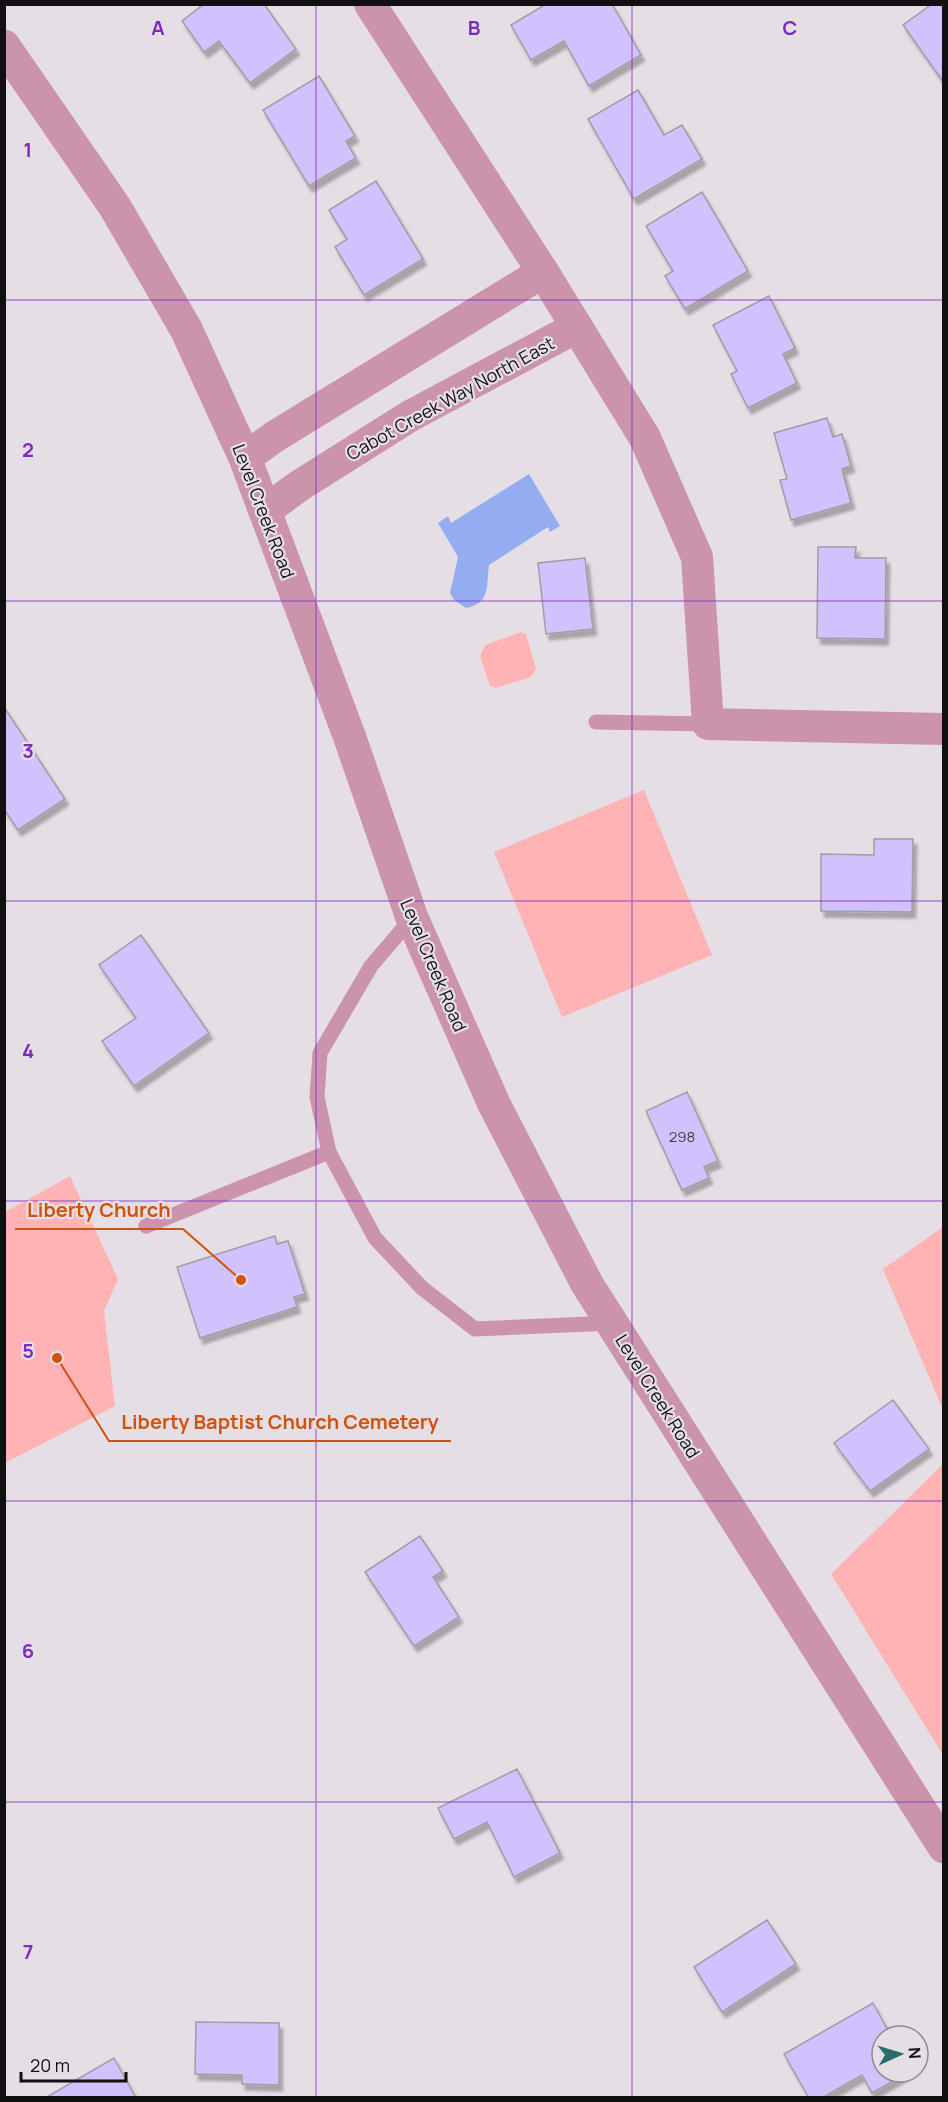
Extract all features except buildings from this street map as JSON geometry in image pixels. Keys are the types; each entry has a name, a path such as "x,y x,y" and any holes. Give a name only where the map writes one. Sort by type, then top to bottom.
{"street":[{"path":"370,4 543,272 645,438 697,557 708,724 944,729"},
{"name":"Level Creek Road","path":"4,46 115,207 186,329 245,458 350,738 412,918 494,1104 587,1284 944,1847"},
{"path":"245,458 274,437 543,272"},
{"name":"Cabot Creek Way North East","path":"265,511 299,486 410,416 577,327"}],"lane":[{"path":"596,722 708,724"},
{"path":"412,918 371,966 320,1053 316,1097 329,1152 375,1238 422,1288 475,1329 612,1323"},
{"path":"146,1226 329,1152"}],"shaded area":[{"path":"521,632 526,634 536,669 531,677 496,688 490,686 480,656 485,645"},
{"path":"644,790 712,955 562,1017 494,852"},
{"path":"70,1176 118,1279 104,1311 115,1406 5,1463 5,1212"},
{"path":"943,1227 943,1410 883,1269"},
{"path":"943,1464 943,1755 831,1574"}],"water":[{"path":"529,474 560,526 550,532 548,527 489,565 486,593 480,602 466,608 454,600 450,593 458,557 438,523 448,516 451,523"}],"place":[{"name":"Liberty Church","path":"241,1280"},
{"name":"Liberty Baptist Church Cemetery","path":"57,1358"}]}
